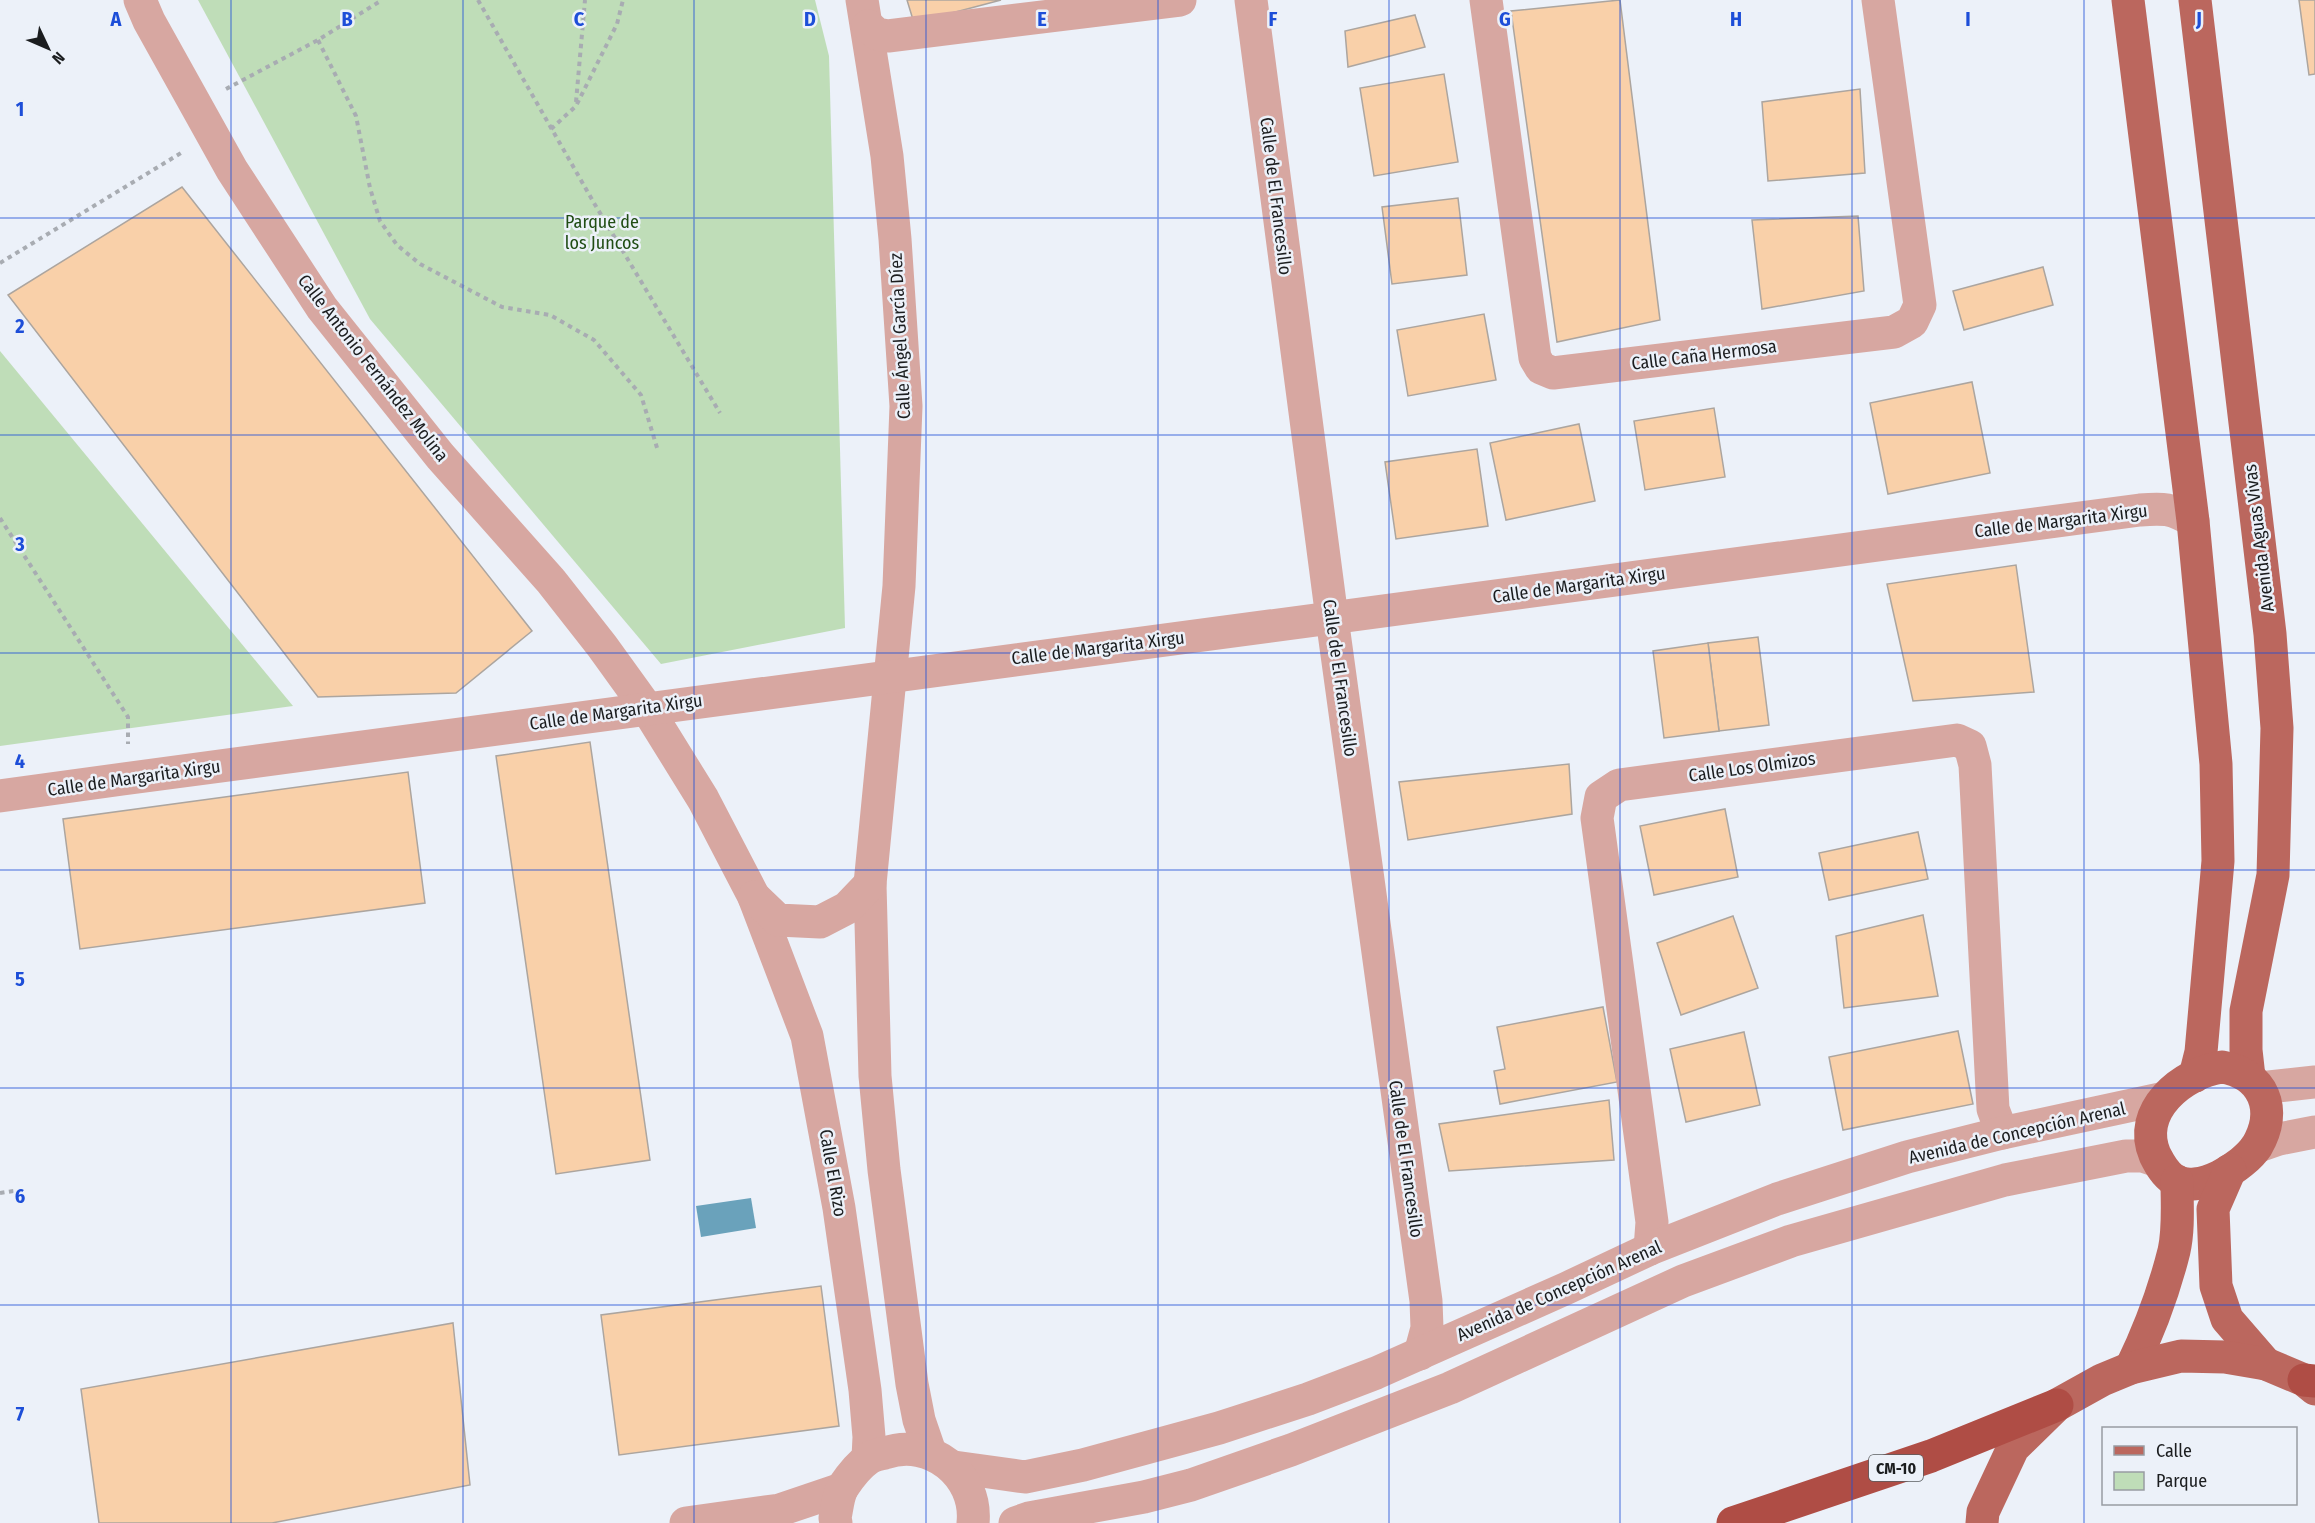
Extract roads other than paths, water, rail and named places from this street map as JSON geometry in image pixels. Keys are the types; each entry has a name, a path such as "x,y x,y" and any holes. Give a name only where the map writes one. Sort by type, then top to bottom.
{"highway":[{"name":"CM-10","path":"1733,1523 1931,1456 2057,1406"}],"main road":[{"path":"2128,0 2193,521 2216,764 2218,861 2200,1052 2195,1076"},
{"name":"Avenida Aguas Vivas","path":"2195,0 2270,634 2277,728 2273,875 2246,1011 2246,1050 2254,1082"},
{"path":"2131,1368 2152,1318 2174,1249 2167,1171 2151,1145 2150,1122 2156,1108 2165,1098 2195,1076 2209,1069 2222,1067 2236,1070 2254,1082 2265,1100 2267,1113 2265,1126 2256,1147 2230,1170 2200,1184 2167,1171"},
{"path":"2230,1170 2213,1209 2217,1286 2227,1319 2266,1364"},
{"name":"CM-10","path":"1982,1523 1983,1512 2013,1448 2057,1406 2102,1380 2131,1368 2181,1356 2225,1358 2266,1364 2311,1384"}],"street":[{"name":"Calle Antonio Fernández Molina","path":"140,0 149,21 232,170 322,308 440,456 551,581 646,707"},
{"path":"865,13 877,34 888,36 1180,0"},
{"name":"Calle de El Francesillo","path":"1251,0 1332,618 1426,1301 1427,1328 1420,1354"},
{"name":"Calle Caña Hermosa","path":"1486,0 1535,358 1541,368 1553,373 1894,332 1912,322 1920,305 1878,0"},
{"name":"Calle Ángel García Díez","path":"865,13 887,156 906,406 899,586 890,674"},
{"name":"Calle de Margarita Xirgu","path":"0,796 890,674 1332,618 2140,510 2165,508 2178,511 2193,521"},
{"path":"890,674 870,884 875,1076 884,1170 918,1420 942,1460 968,1488 974,1512 973,1523"},
{"name":"Calle El Rizo","path":"646,707 703,799 754,897 807,1036 848,1265 865,1390 869,1437 868,1458"},
{"name":"Calle Los Olmizos","path":"1650,1249 1652,1222 1597,819 1601,797 1619,785 1957,740 1970,746 1975,765 1993,1109 2002,1133"},
{"name":"Calle El Rizo","path":"754,897 778,920 820,922 847,908 870,884"},
{"path":"2254,1082 2315,1082"},
{"name":"Avenida de Concepción Arenal","path":"868,1458 898,1448 942,1460 1025,1477 1083,1465 1219,1428 1308,1399 1420,1354 1650,1249 1787,1195 1907,1157 2002,1133 2165,1098"},
{"path":"2256,1147 2279,1138 2315,1132"},
{"path":"1015,1523 1182,1487 1291,1450 1450,1388 1683,1281 1791,1241 2005,1179 2127,1156 2143,1156 2167,1171"},
{"path":"836,1523 835,1518 842,1489 868,1458"},
{"path":"686,1523 780,1510 842,1489"}],"water":[{"path":"751,1198 756,1228 701,1237 696,1206"}],"park label":[{"name":"Parque de los Juncos","path":"602,232"}]}
